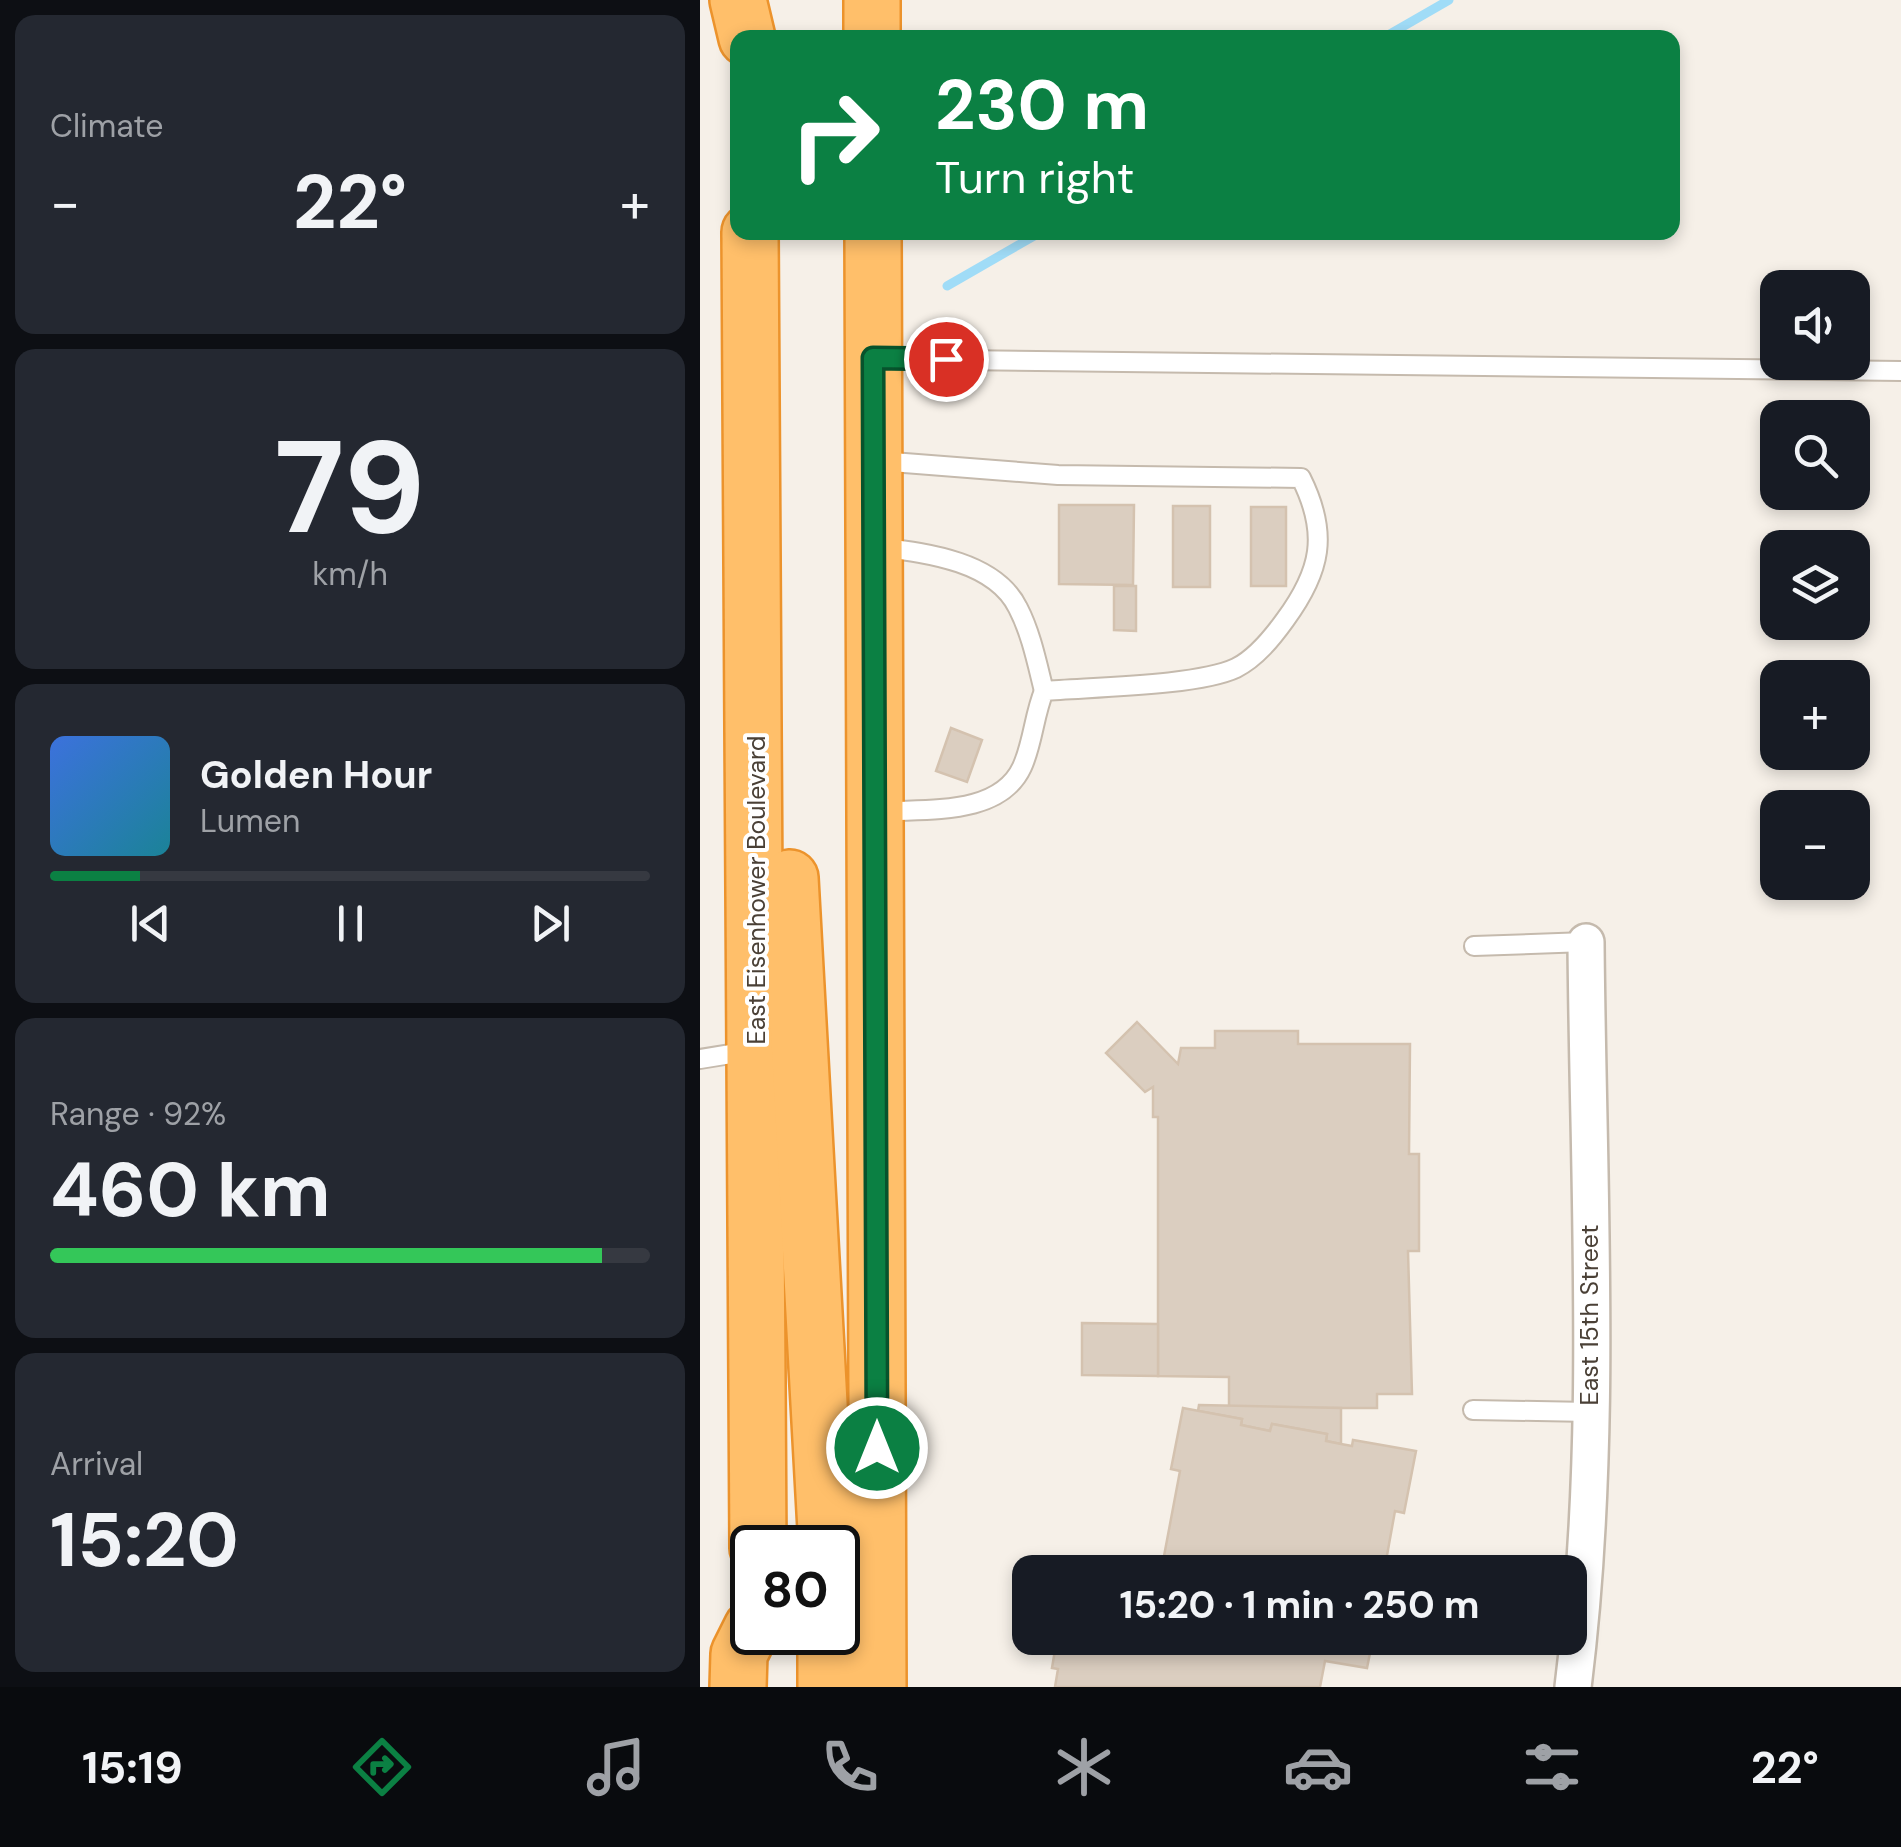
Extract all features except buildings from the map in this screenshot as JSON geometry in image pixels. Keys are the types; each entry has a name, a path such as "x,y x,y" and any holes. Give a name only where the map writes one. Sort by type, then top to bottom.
{"highway":[{"path":"738,0 746,30"},
{"path":"748,0 748,30"},
{"path":"872,0 872,30"},
{"name":"East Eisenhower Boulevard","path":"750,240 758,1525"},
{"path":"873,240 878,1687"},
{"path":"755,710 782,788 788,833 825,1525"},
{"path":"738,1687 739,1655"},
{"path":"758,1655 759,1687"},
{"path":"826,1655 826,1687"}],"street":[{"name":"East 15th Street","path":"1573,1687 1585,1592 1590,1412 1586,942"}],"lane":[{"path":"873,358 1901,371"},
{"path":"874,461 1058,475 1301,478 1313,502 1319,542 1310,586 1270,642 1237,668 1209,676 1044,691"},
{"path":"874,546 940,558 1000,584 1018,605 1044,691 1023,766 1010,786 973,805 874,812"},
{"path":"1474,946 1586,942"},
{"path":"700,1059 757,1050"},
{"path":"1473,1410 1590,1412"}],"waterway":[{"path":"1397,30 1449,0"},
{"path":"947,286 1027,240"}],"route":[{"path":"877,1448 873,358 946,359"}]}
